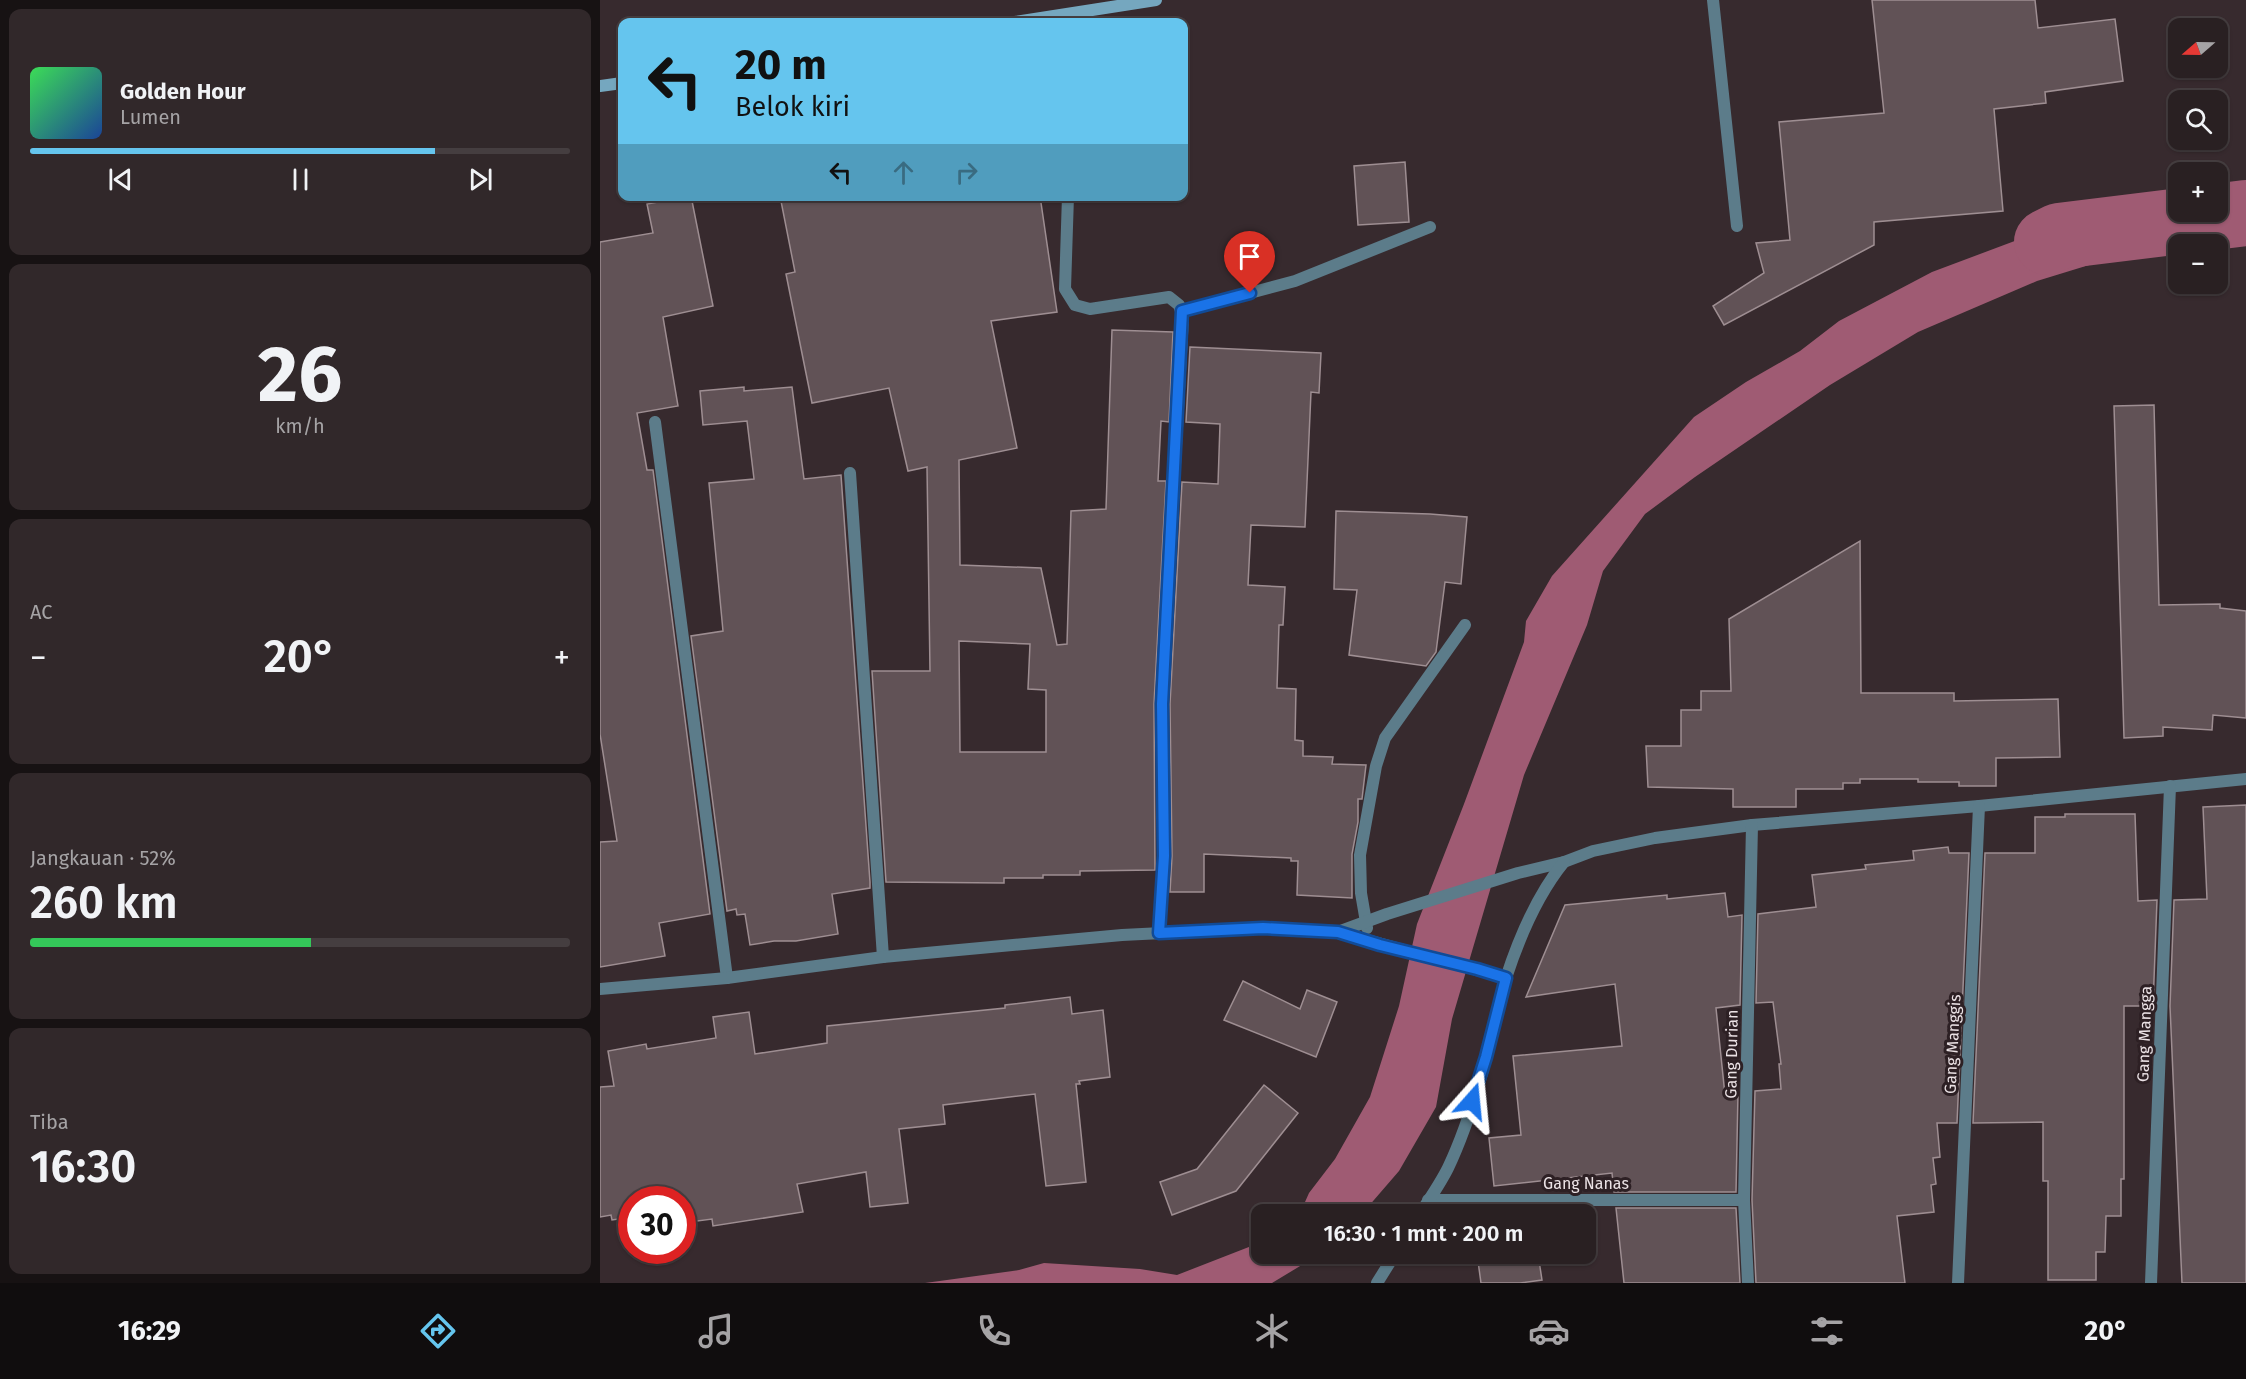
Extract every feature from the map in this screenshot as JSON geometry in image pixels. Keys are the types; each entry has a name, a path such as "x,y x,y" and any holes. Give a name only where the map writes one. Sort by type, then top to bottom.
{"main road":[{"path":"1071,18 1156,0"},
{"path":"600,86 618,84"}],"street":[{"path":"1713,0 1737,226"},
{"path":"1068,201 1065,289 1075,304 1090,309 1169,297 1175,300 1182,311 1162,704 1164,856 1159,933"},
{"path":"1182,311 1295,281 1430,227"},
{"path":"656,422 727,978"},
{"path":"850,473 884,957"},
{"path":"1374,943 1366,923 1361,893 1360,855 1382,747 1400,714 1465,625"},
{"path":"1338,932 1387,914 1518,873 1564,862 1593,851 1655,838 1752,825 1979,806 2246,779"},
{"name":"Gang Mangga","path":"2151,1283 2170,786"},
{"name":"Gang Manggis","path":"1958,1283 1979,806"},
{"name":"Gang Durian","path":"1748,1283 1744,1200 1752,825"},
{"path":"1426,1204 1457,1146 1486,1057 1516,947 1553,875 1564,862"},
{"path":"600,988 727,978 884,957 1159,933 1263,928 1338,932 1506,978"},
{"name":"Gang Nanas","path":"1428,1200 1744,1200"},
{"path":"1377,1283 1389,1264"}],"shaded area":[{"path":"2134,206 2138,250 2037,281 1918,332 1830,385 1645,514 1603,571 1587,625 1524,775 1452,1019 1436,1107 1399,1171 1370,1204 1304,1204 1309,1193 1335,1159 1370,1097 1399,1006 1417,924 1524,642 1526,621 1552,576 1694,417 1746,382 1800,351 1839,321 1932,272 2060,224"},
{"path":"1251,1246 1251,1264 1303,1264 1272,1283 925,1283 1019,1270 1044,1263 1140,1269 1177,1275"}],"building":[{"path":"1872,0 2035,0 2038,28 2115,19 2123,81 2045,92 2046,103 1994,109 2003,211 1874,222 1874,245 1724,325 1713,306 1764,273 1756,243 1790,240 1779,122 1884,113"},
{"path":"1405,162 1409,222 1358,225 1354,166"},
{"path":"664,201 692,201 713,306 663,317 678,406 637,413 647,470 653,470 710,914 659,923 665,956 600,967 600,842 617,841 600,734 600,242 653,233 647,204"},
{"path":"781,201 1041,201 1057,312 991,321 1017,448 959,460 960,565 1041,568 1057,645 1067,644 1071,511 1106,509 1112,330 1173,332 1169,422 1161,421 1158,481 1166,481 1154,704 1155,870 1080,871 1080,875 1004,878 1004,883 886,882 872,671 930,671 927,467 908,471 889,388 812,403 786,274 795,272","holes":["959,641 1030,644 1028,689 1046,690 1046,752 960,752"]},
{"path":"1190,347 1321,353 1319,393 1311,392 1305,527 1251,525 1248,585 1285,587 1283,625 1279,625 1277,688 1296,689 1295,740 1303,741 1303,756 1333,757 1332,764 1366,765 1362,799 1358,799 1358,822 1352,854 1352,898 1297,895 1298,861 1291,861 1291,858 1204,854 1204,892 1170,892 1172,856 1170,704 1182,482 1218,484 1220,424 1186,422"},
{"path":"744,387 744,391 792,387 804,479 841,475 870,882 870,888 832,894 838,934 750,945 745,914 737,915 736,909 727,911 691,636 723,631 709,483 754,479 747,421 703,425 700,391"},
{"path":"2154,405 2159,605 2220,604 2220,608 2246,611 2246,718 2213,715 2212,730 2163,727 2163,736 2124,738 2114,406"},
{"path":"1336,511 1467,517 1461,584 1445,582 1436,652 1426,666 1349,655 1357,590 1334,589"},
{"path":"1860,541 1861,693 1954,693 1954,701 2058,699 2060,757 1996,758 1996,786 1959,786 1959,782 1918,782 1918,779 1860,779 1860,783 1843,783 1843,789 1796,789 1796,807 1733,807 1733,789 1648,787 1646,746 1681,746 1681,710 1701,710 1701,691 1731,691 1729,619"},
{"path":"2246,805 2246,1283 2182,1283 2170,1006 2174,900 2207,899 2203,807"},
{"path":"2065,814 2135,814 2138,901 2157,900 2153,1006 2124,1006 2124,1179 2121,1179 2121,1216 2106,1216 2105,1252 2096,1252 2096,1280 2048,1280 2048,1181 2043,1181 2043,1122 1973,1123 1985,853 2035,853 2035,817 2065,817"},
{"path":"1948,847 1949,853 1969,853 1957,1123 1937,1123 1940,1157 1933,1158 1936,1184 1931,1185 1934,1212 1897,1216 1905,1283 1756,1283 1752,1200 1755,1091 1781,1089 1779,1064 1781,1064 1773,1002 1756,1003 1758,914 1816,907 1812,875 1866,869 1865,865 1914,860 1913,851"},
{"path":"1725,893 1728,917 1742,915 1740,1005 1716,1008 1725,1095 1738,1093 1736,1192 1614,1192 1612,1173 1494,1186 1489,1138 1521,1135 1513,1056 1622,1046 1615,984 1526,997 1565,905 1667,895 1667,899"},
{"path":"1243,981 1300,1009 1307,990 1337,1002 1316,1057 1224,1020"},
{"path":"1070,997 1072,1014 1103,1010 1110,1077 1079,1081 1080,1084 1076,1084 1086,1182 1046,1186 1035,1094 943,1105 945,1124 899,1129 908,1203 870,1207 866,1172 797,1184 803,1212 713,1226 712,1219 696,1221 696,1186 618,1186 618,1219 612,1220 611,1215 600,1217 600,1087 614,1086 608,1051 646,1044 647,1049 716,1038 713,1017 749,1012 755,1054 827,1043 827,1026 1005,1008 1005,1005"},
{"path":"1264,1085 1298,1113 1236,1191 1172,1215 1160,1182 1197,1169"},
{"path":"1616,1208 1736,1208 1740,1283 1624,1283"},
{"path":"1478,1264 1540,1264 1542,1280 1520,1283 1481,1283"}],"waterway":[{"path":"2047,242 2059,236 2246,213"}],"route":[{"path":"1250,293 1182,311 1162,704 1164,856 1159,933 1263,928 1338,932 1506,978 1472,1101"}]}
